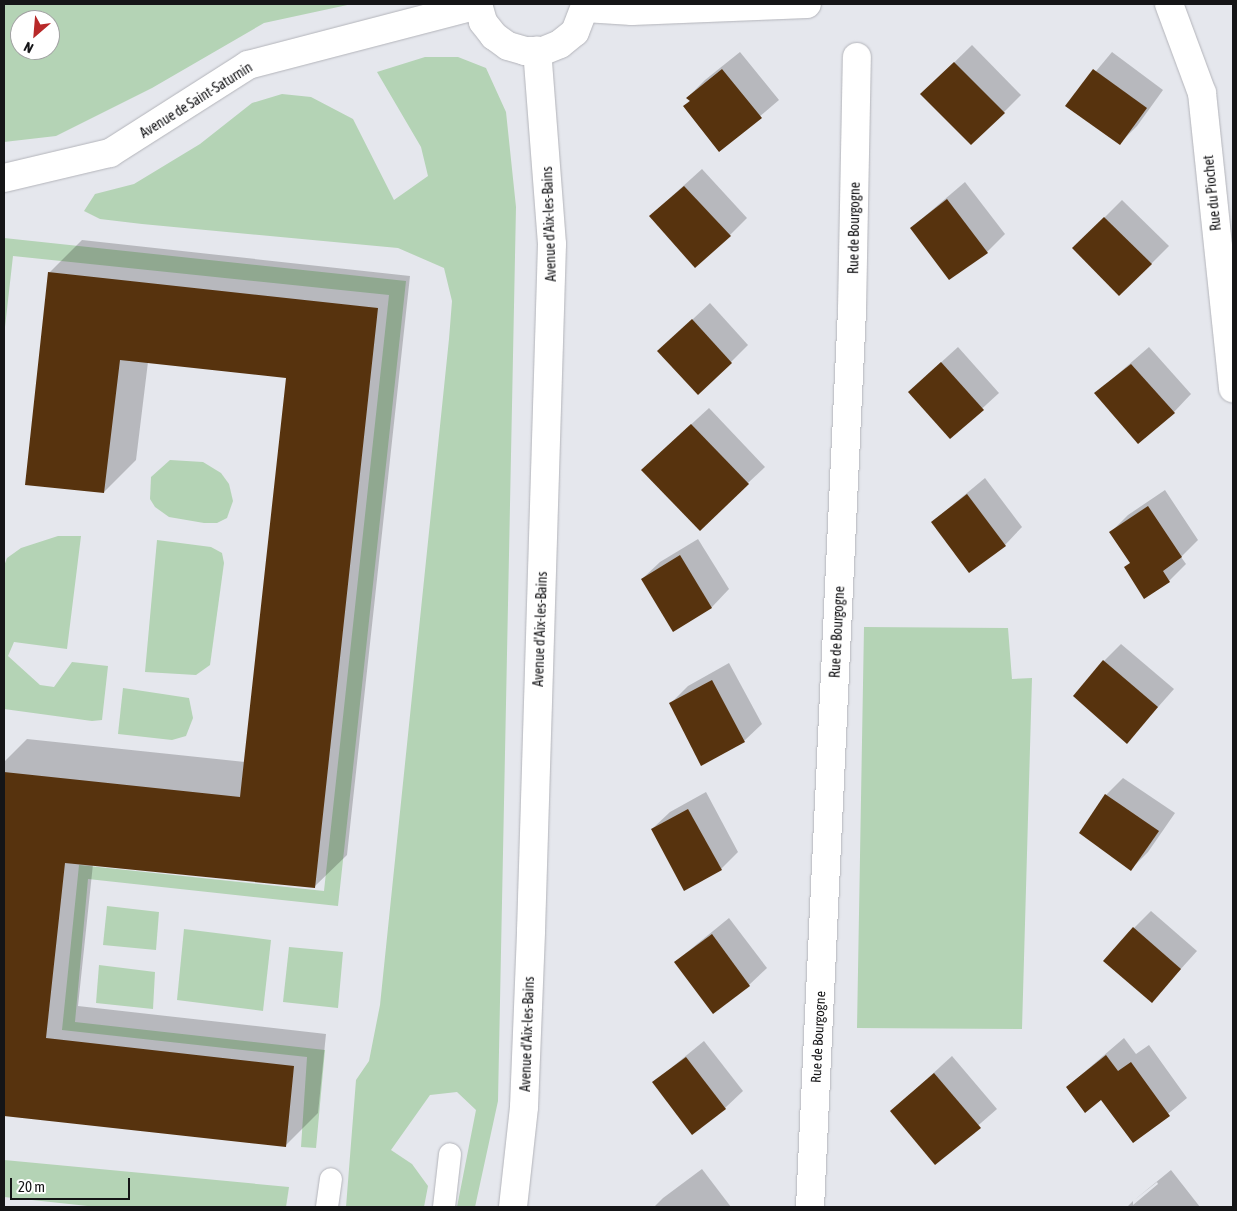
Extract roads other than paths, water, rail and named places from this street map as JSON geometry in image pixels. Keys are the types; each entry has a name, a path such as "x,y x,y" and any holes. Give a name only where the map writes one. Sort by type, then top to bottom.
{"main road":[{"path":"478,4 484,22 494,36 508,46 537,51 560,44 575,32 586,6 632,11 807,4"},
{"name":"Avenue de Saint-Saturnin","path":"4,178 110,153 248,65 478,4"},
{"name":"Rue du Piochet","path":"1169,4 1202,93 1233,388"},
{"name":"Avenue d'Aix-les-Bains","path":"514,1207 524,1107 529,999 552,244 537,51"},
{"name":"Rue de Bourgogne","path":"810,1207 852,319 857,57"}],"lane":[{"path":"444,1207 450,1154"},
{"path":"327,1207 331,1179"}]}
